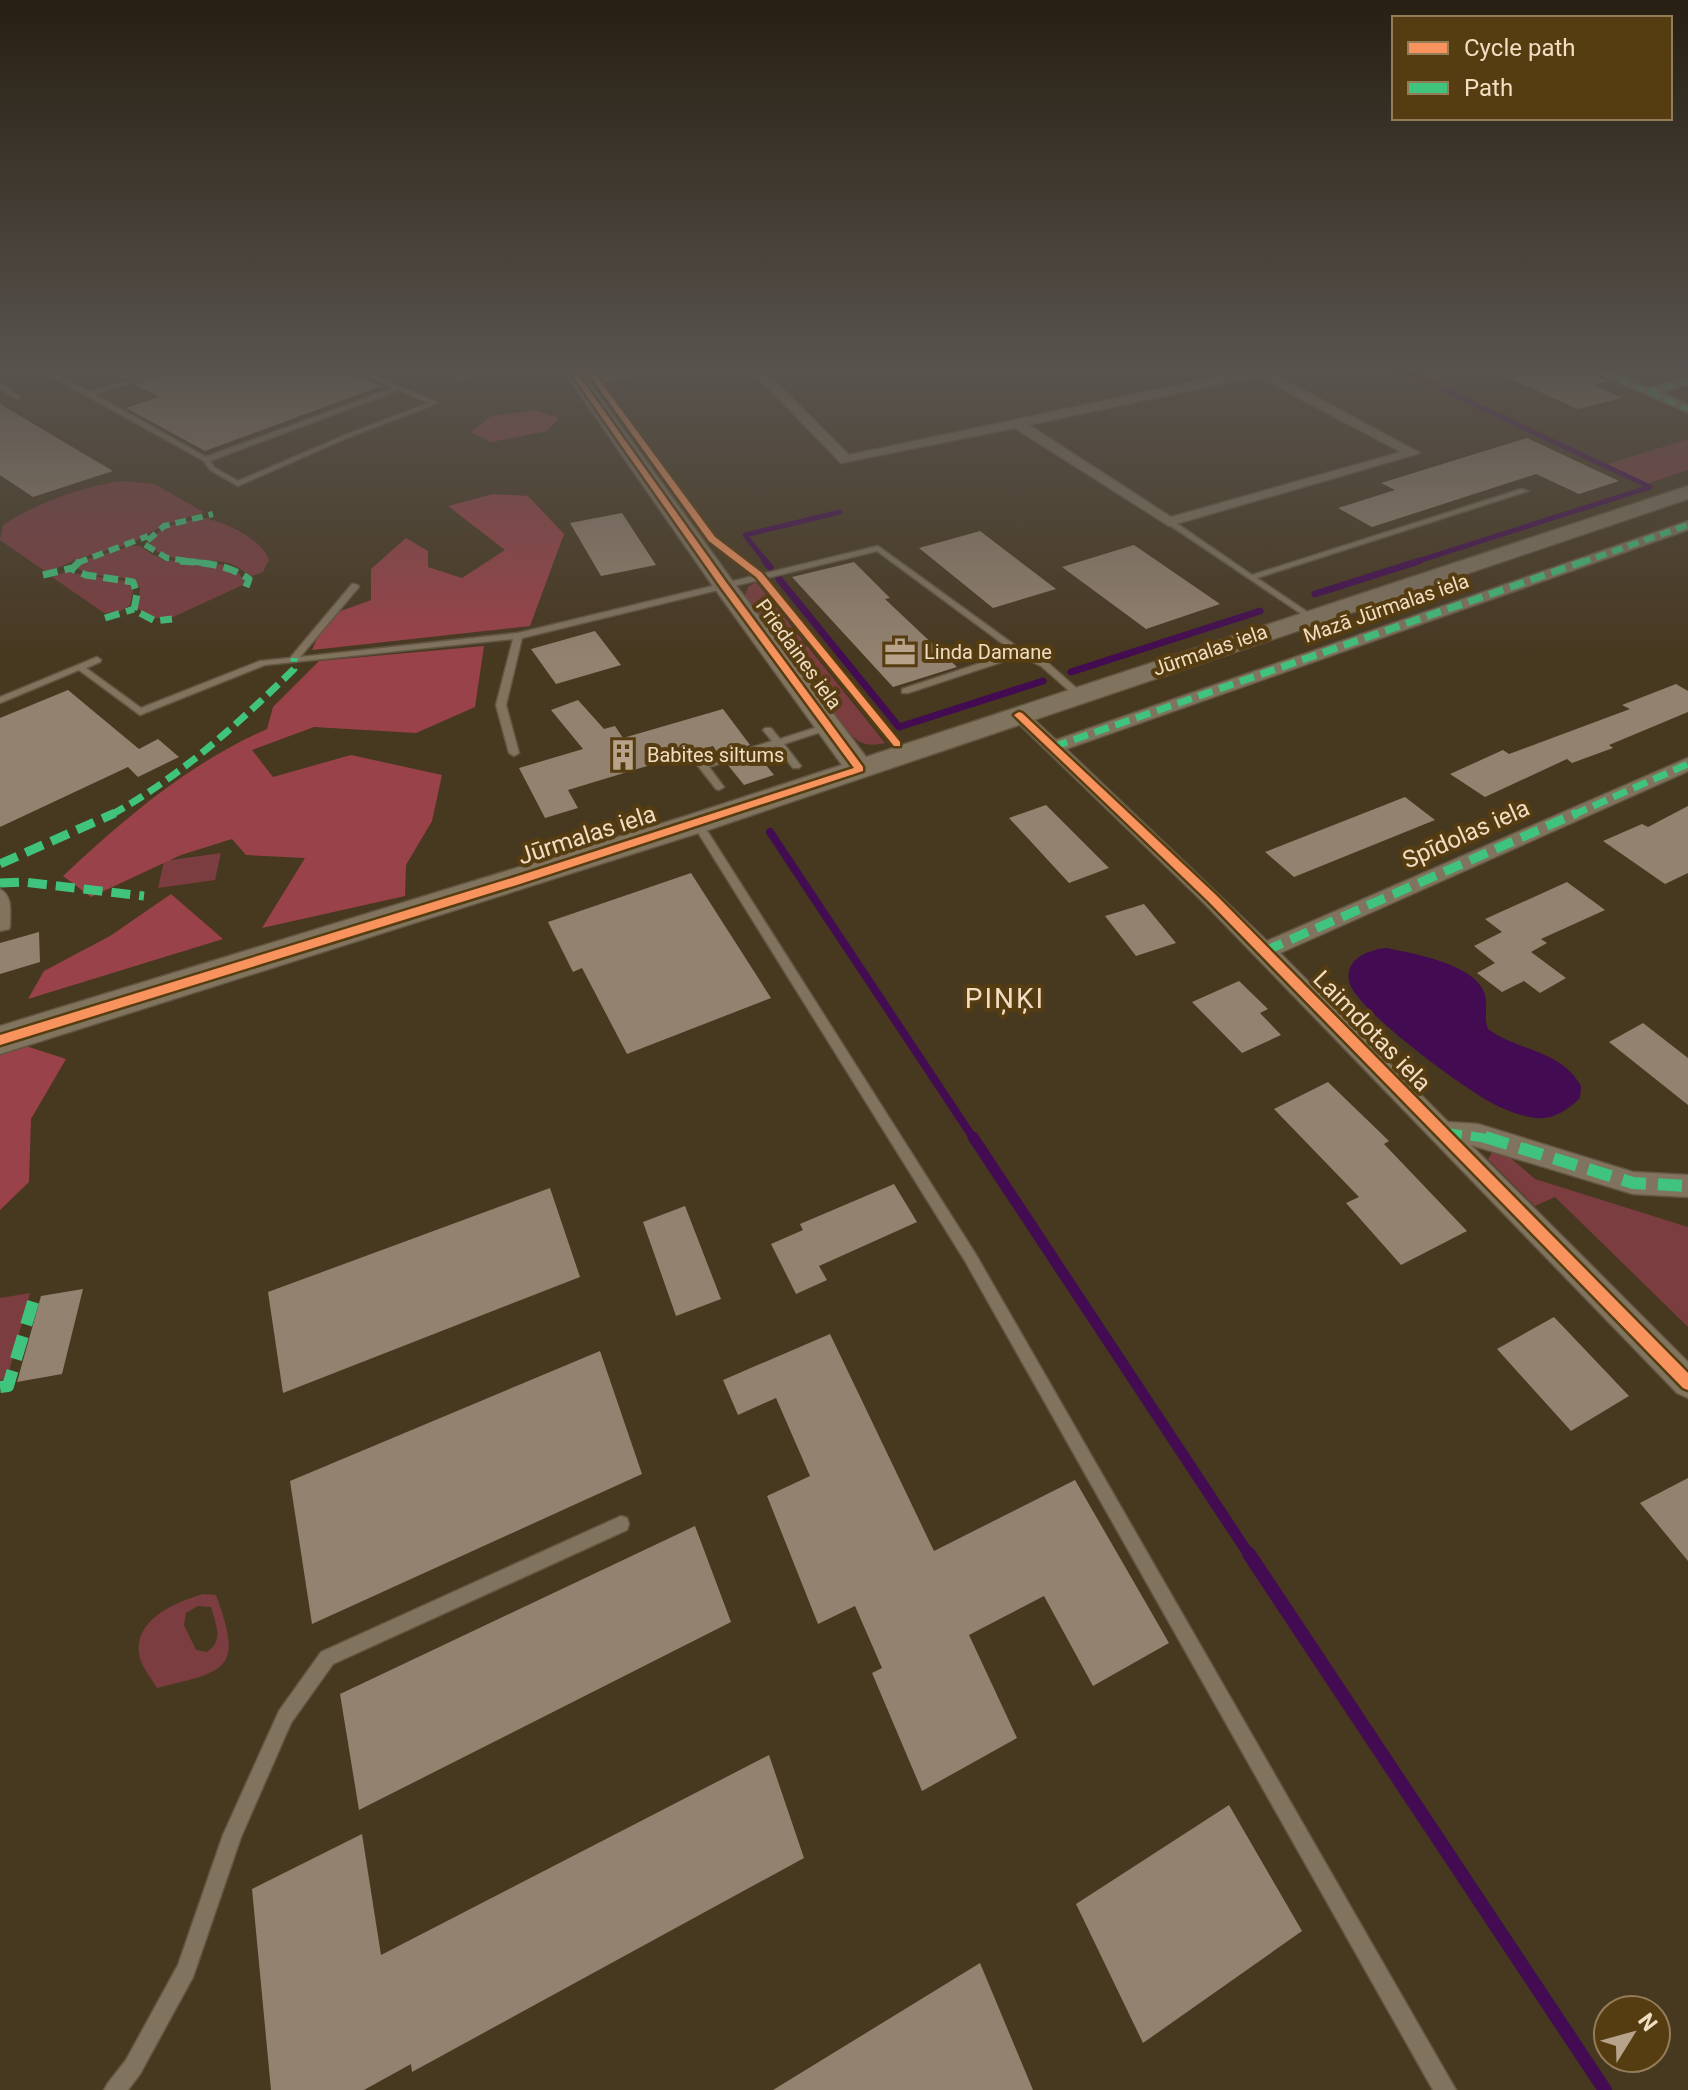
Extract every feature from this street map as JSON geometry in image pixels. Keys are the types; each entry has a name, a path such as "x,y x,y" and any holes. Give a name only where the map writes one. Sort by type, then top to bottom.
{"main road":[{"name":"Priedaines iela","path":"638,464 860,769"},
{"name":"Jūrmalas iela","path":"0,1040 697,823 1688,492"}],"street":[{"path":"1079,464 1169,522 1376,464"},
{"name":"Mazā Jūrmalas iela","path":"1053,747 1688,525"},
{"name":"Laimdotas iela","path":"1019,715 1265,951 1688,1383"},
{"name":"Spīdolas iela","path":"1265,951 1688,764"},
{"path":"1440,1132 1478,1135 1633,1183 1688,1186"}],"lane":[{"path":"208,464 212,469 238,484 285,464"},
{"path":"1252,577 1524,491"},
{"path":"1169,522 1309,617"},
{"path":"80,667 140,712 251,667 294,658 518,636 878,548 1020,653 1044,664 1079,695"},
{"path":"294,658 355,586"},
{"path":"514,753 501,705 518,636"},
{"path":"905,691 1020,653"},
{"path":"0,700 97,660"},
{"path":"719,787 703,766 827,727"},
{"path":"768,730 796,766"},
{"path":"697,823 970,1257 1445,2090"},
{"path":"0,893 4,898 5,926 0,927"},
{"path":"115,2090 133,2067 186,1970 232,1835 285,1717 327,1658 621,1524"}],"shaded area":[{"path":"1688,464 1688,470 1646,484 1605,465"},
{"path":"123,481 154,484 204,512 164,525 130,544 80,558 46,572 0,540 3,525 30,510 76,491"},
{"path":"493,494 528,496 564,534 530,626 312,650 327,616 371,600 371,569 406,538 428,551 428,567 462,578 505,550 448,506"},
{"path":"199,518 217,521 259,545 269,560 263,572 252,576 228,563 166,556 150,546 153,535 172,525"},
{"path":"140,546 165,559 223,565 240,575 245,584 173,617 149,616 138,608 140,588 132,579 86,574 76,567 84,560"},
{"path":"65,572 125,581 133,590 130,605 119,612 104,613 52,577"},
{"path":"756,582 885,743 863,743 846,729 745,596 748,587"},
{"path":"484,646 475,707 416,733 314,727 252,750 273,777 351,755 442,775 432,821 406,865 405,896 262,928 305,858 246,855 232,839 181,855 91,897 63,876 184,775 267,729 273,707 319,661"},
{"path":"221,853 215,880 158,888 164,861"},
{"path":"171,894 223,939 28,999 44,971 110,936"},
{"path":"1387,948 1441,961 1468,974 1484,992 1488,1029 1562,1065 1581,1086 1580,1098 1566,1110 1549,1117 1521,1115 1482,1097 1416,1050 1372,1012 1350,984 1353,962 1372,951"},
{"path":"26,1046 66,1059 31,1119 29,1182 0,1210 0,1055"},
{"path":"1493,1151 1507,1155 1535,1179 1688,1227 1688,1327 1555,1197 1535,1206 1488,1159"},
{"path":"30,1293 7,1379 0,1380 0,1298"},
{"path":"216,1595 228,1638 224,1663 200,1677 157,1688 139,1654 143,1631 159,1614 192,1597","holes":["198,1606 211,1607 217,1632 216,1642 207,1652 196,1650 184,1625 186,1613"]}],"building":[{"path":"0,464 100,464 113,471 33,497 0,475"},
{"path":"1444,464 1582,464 1619,481 1579,494 1536,474 1372,527 1338,508 1395,490 1381,483"},
{"path":"622,513 656,565 601,576 570,523"},
{"path":"980,531 1056,589 993,608 919,548"},
{"path":"1134,545 1220,604 1146,629 1062,567"},
{"path":"854,562 890,598 885,599 957,667 893,687 792,577"},
{"path":"595,631 621,665 556,684 531,649"},
{"path":"1676,684 1688,691 1688,712 1609,745 1613,748 1572,763 1567,759 1485,797 1450,774 1503,750 1509,754 1630,709 1622,705"},
{"path":"68,690 139,749 158,739 179,757 138,777 128,767 0,827 0,718"},
{"name":"Babites siltums","path":"578,700 604,729 615,726 623,738 723,709 750,745 719,755 713,746 568,790 578,808 545,818 519,768 583,749 551,710"},
{"path":"758,755 774,775 744,785 727,764"},
{"path":"1405,797 1435,820 1294,877 1265,852"},
{"path":"1046,805 1109,868 1069,883 1009,818"},
{"path":"1688,806 1688,873 1665,884 1603,841 1642,824 1648,827"},
{"path":"691,873 771,998 627,1054 582,968 573,972 548,922"},
{"path":"1567,882 1605,910 1541,939 1547,943 1531,952 1566,978 1540,993 1524,981 1502,992 1477,973 1495,963 1474,946 1502,932 1485,919"},
{"path":"1144,904 1176,943 1136,956 1105,916"},
{"path":"39,932 40,962 0,974 0,943"},
{"path":"1239,981 1268,1009 1260,1013 1281,1035 1242,1053 1192,1002"},
{"path":"1643,1023 1688,1058 1688,1105 1609,1042"},
{"path":"1328,1082 1389,1141 1384,1144 1467,1231 1401,1265 1346,1203 1359,1197 1274,1109"},
{"path":"894,1184 917,1222 819,1266 827,1280 796,1294 771,1244 803,1230 800,1224"},
{"path":"550,1188 580,1277 283,1393 268,1292"},
{"path":"685,1206 721,1299 676,1316 643,1222"},
{"path":"83,1289 62,1374 17,1382 41,1296"},
{"path":"1554,1317 1629,1396 1571,1431 1497,1349"},
{"path":"830,1334 934,1551 1075,1480 1169,1643 1093,1686 1044,1596 969,1635 1017,1738 922,1791 872,1673 882,1668 855,1606 818,1624 767,1496 810,1476 776,1398 738,1415 723,1380"},
{"path":"600,1351 642,1474 312,1624 290,1481"},
{"path":"1688,1478 1688,1561 1640,1503"},
{"path":"695,1526 731,1622 359,1810 340,1694"},
{"path":"769,1755 804,1858 412,2072 411,2064 364,2090 271,2090 252,1889 362,1834 381,1955"},
{"path":"1229,1805 1302,1931 1143,2043 1076,1904"},
{"path":"980,1963 1033,2090 773,2090"}],"waterway":[{"path":"1412,563 1650,487 1600,464"},
{"path":"767,563 745,535 840,512"},
{"path":"765,561 770,567"},
{"path":"1315,594 1419,561"},
{"path":"779,579 899,727 1043,681"},
{"path":"1071,672 1260,611"},
{"path":"770,832 974,1139"},
{"path":"973,1137 1250,1556"},
{"path":"1249,1554 1605,2090"}],"marked path":[{"path":"213,514 164,526 144,544 154,553 167,558 237,570 249,579 246,587"},
{"path":"1053,747 1688,525"},
{"path":"148,536 84,558 72,569 86,575 133,582 137,594 134,610 155,621 172,619"},
{"path":"43,575 72,568"},
{"path":"105,618 134,609"},
{"path":"0,864 89,826 155,789 204,752 250,711 294,669 294,658"},
{"path":"1265,951 1688,764"},
{"path":"0,883 23,882 144,896"},
{"path":"1443,1132 1478,1135 1633,1183 1688,1186"},
{"path":"0,1387 8,1386 36,1292"}],"cycle path":[{"path":"0,1040 516,881 860,769 638,464"},
{"path":"657,464 712,539 759,575 897,744"},
{"path":"1019,715 1212,898 1688,1383"}],"place":[{"name":"Linda Damane","path":"900,652"},
{"name":"Babites siltums","path":"623,755"}],"district":[{"name":"PIŅĶI","path":"1005,998"}]}
